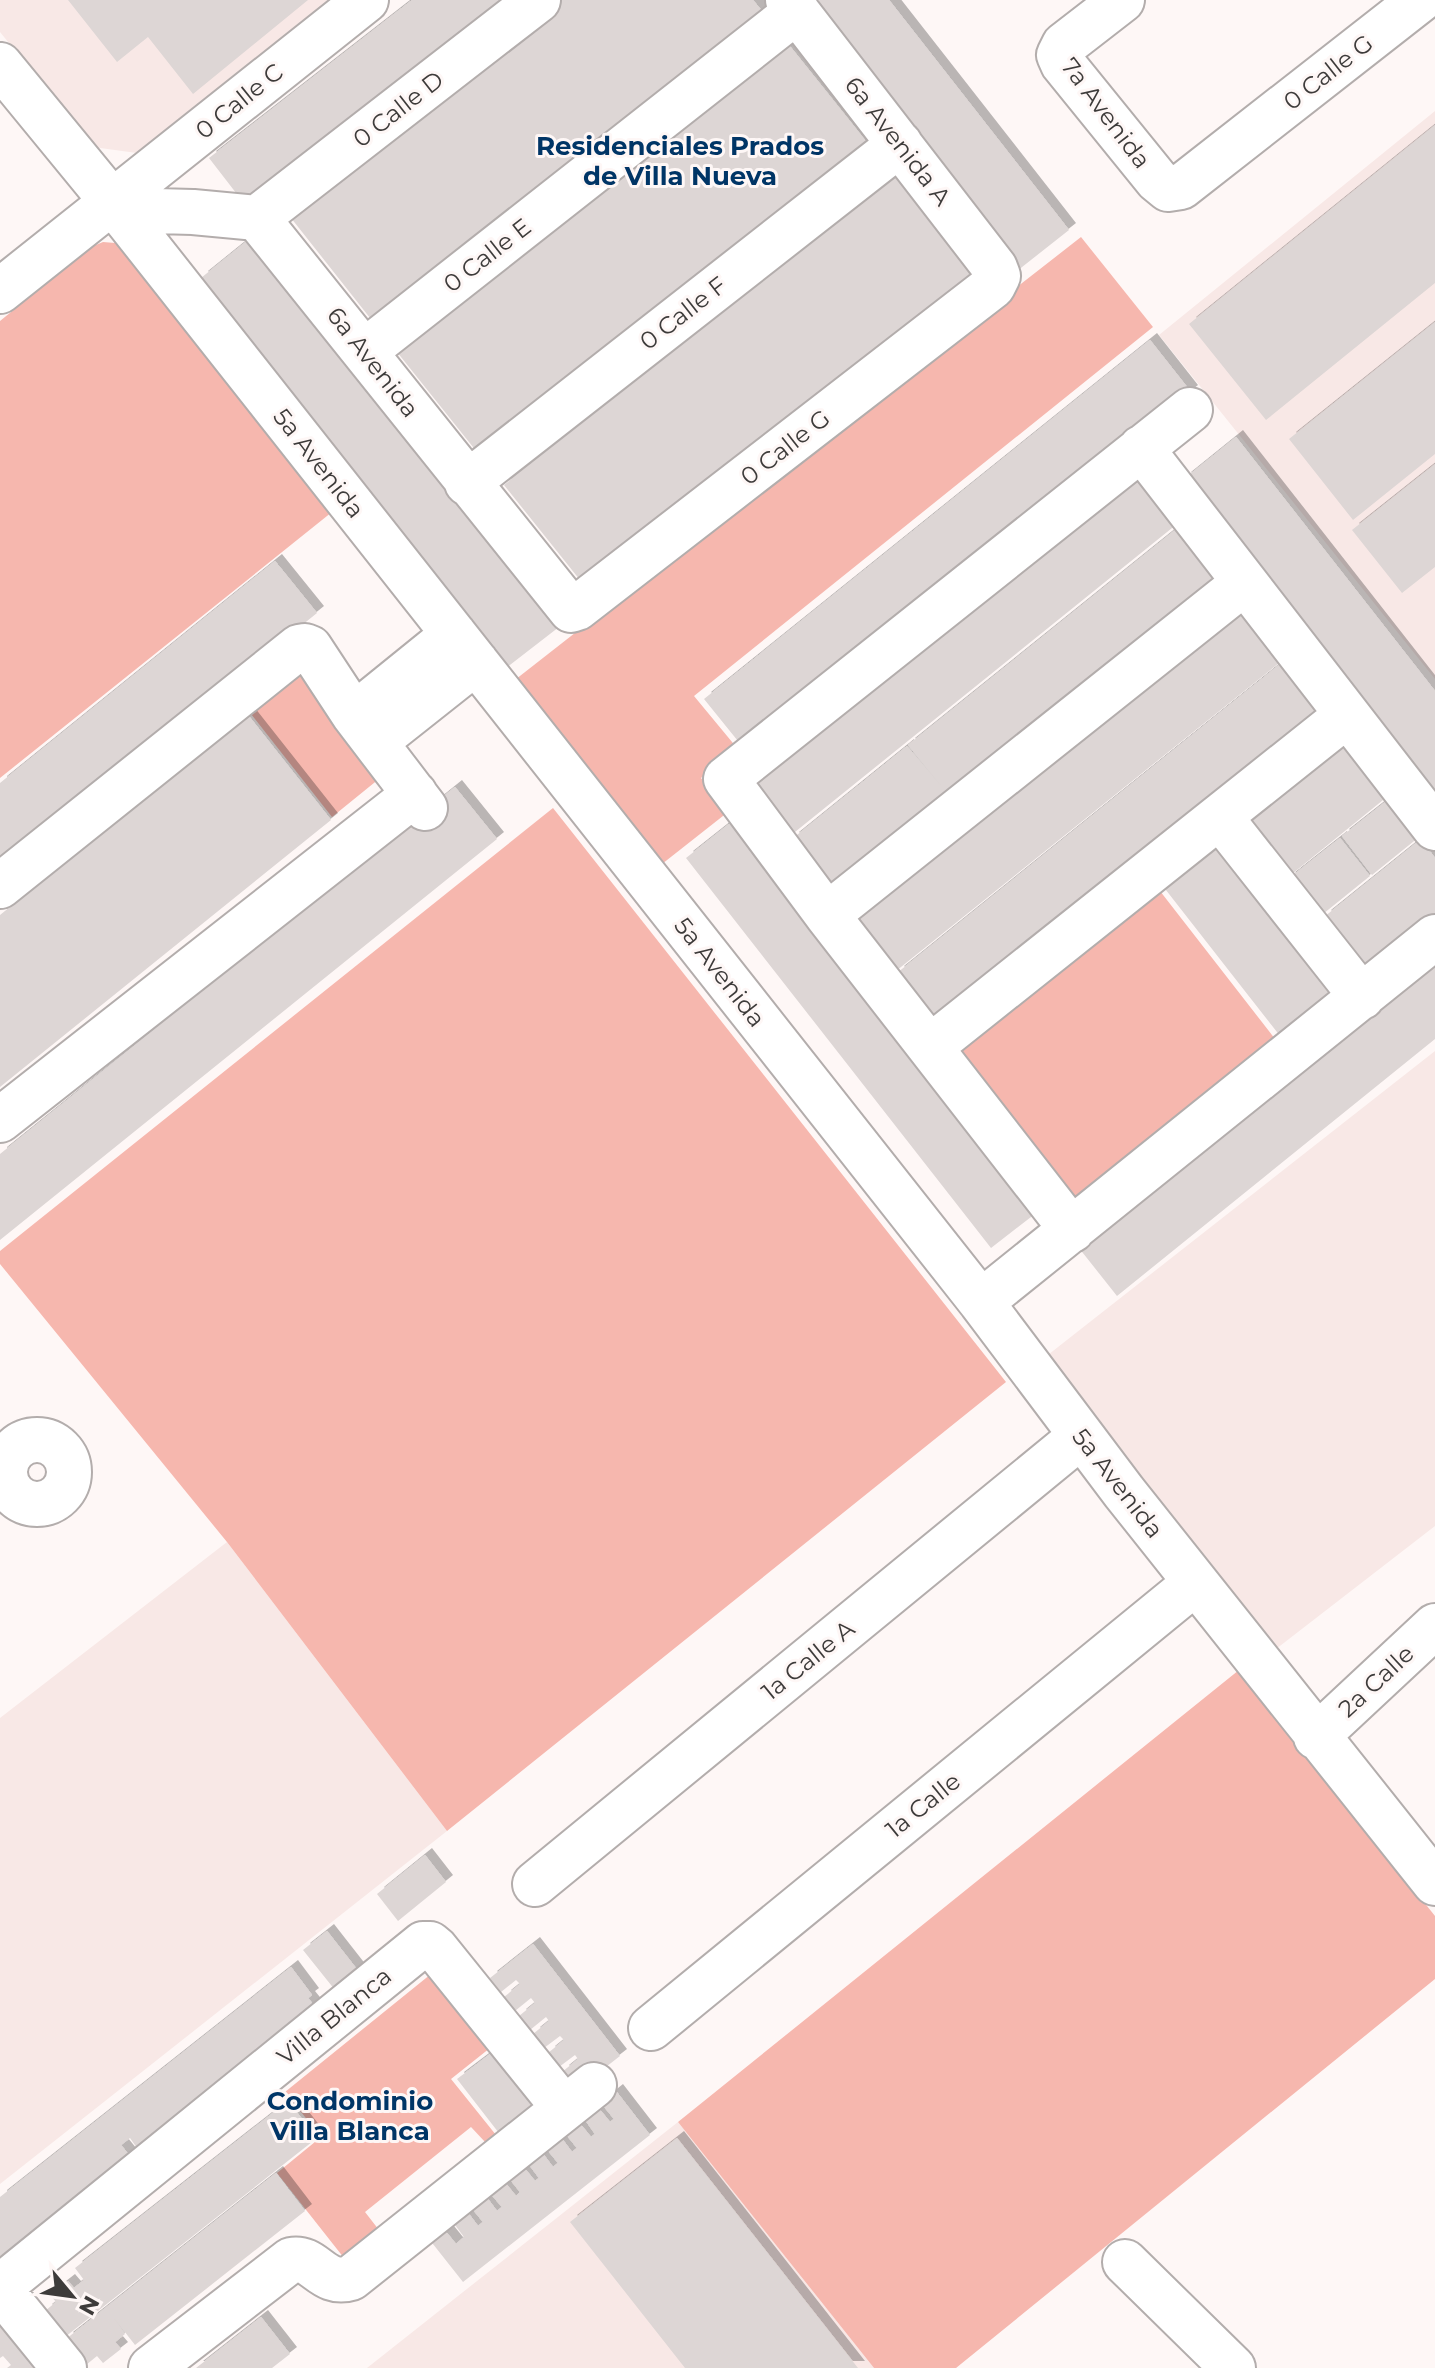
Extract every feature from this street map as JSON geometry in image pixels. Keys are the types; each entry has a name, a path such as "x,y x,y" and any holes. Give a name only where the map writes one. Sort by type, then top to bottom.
{"street":[{"name":"0 Calle C","path":"116,206 366,0"},
{"name":"0 Calle D","path":"257,218 538,0"},
{"name":"7a Avenida","path":"1122,0 1064,45 1059,55 1063,64 1157,180"},
{"name":"0 Calle G","path":"1157,180 1168,189 1181,187 1420,0"},
{"name":"6a Avenida A","path":"792,5 995,268 998,276 993,286"},
{"name":"0 Calle E","path":"365,351 792,5"},
{"name":"5a Avenida","path":"0,65 116,206 465,648 981,1302 1195,1583 1435,1883"},
{"name":"0 Calle F","path":"467,483 900,144"},
{"path":"0,291 116,206 257,218"},
{"name":"6a Avenida","path":"257,218 566,606 571,610 577,608"},
{"name":"0 Calle G","path":"577,608 993,286"},
{"path":"1072,1230 827,915 726,779 1190,410"},
{"path":"1141,448 1435,828"},
{"path":"827,915 1244,583"},
{"path":"0,886 299,647 310,648 364,729 420,801 0,1120"},
{"path":"364,729 465,648"},
{"path":"930,1047 1347,715"},
{"path":"1220,817 1362,997"},
{"path":"981,1302 1435,937"},
{"name":"1a Calle A","path":"535,1884 1081,1436"},
{"name":"1a Calle","path":"651,2028 1195,1583"},
{"name":"2a Calle","path":"1316,1737 1435,1626"},
{"name":"Villa Blanca","path":"64,2368 0,2288 423,1944 430,1944 579,2096 351,2278 334,2279 302,2259 291,2260 151,2368"},
{"path":"1125,2262 1233,2368"}],"shaded area":[{"path":"0,0 342,0 144,154 93,147 0,32"},
{"path":"1435,111 1435,679 1159,335"},
{"path":"1081,237 1153,327 694,696 737,748 701,778 728,812 662,864 511,683"},
{"path":"103,242 115,243 126,249 332,512 0,778 0,321 91,247"},
{"path":"303,672 385,774 332,817 251,714"},
{"path":"553,808 1006,1382 447,1831 227,1542 0,1264 0,1251"},
{"path":"1160,891 1279,1044 1075,1205 956,1052"},
{"path":"1435,1051 1435,1526 1276,1649 1044,1358"},
{"path":"227,1542 447,1831 0,2184 0,1718"},
{"path":"1239,1670 1435,1916 1435,1979 956,2368 874,2368 678,2122"},
{"path":"431,1974 490,2048 451,2079 496,2135 486,2143 471,2127 365,2212 379,2230 344,2258 277,2173 321,2137 285,2092"},
{"path":"678,2122 874,2368 367,2368"}],"building":[{"path":"68,0 308,0 193,94 148,37 117,62"},
{"path":"412,0 520,0 250,211 209,158"},
{"path":"561,0 753,0 762,11 374,323 291,218"},
{"path":"804,0 889,0 1069,230 1017,271"},
{"path":"785,40 869,145 481,457 397,352"},
{"path":"1435,125 1435,283 1266,420 1189,324"},
{"path":"892,172 975,277 588,590 504,485"},
{"path":"253,236 559,627 506,668 201,278"},
{"path":"1435,322 1435,454 1353,520 1289,439"},
{"path":"1150,340 1191,392 746,751 704,699"},
{"path":"1236,437 1435,691 1435,799 1184,479"},
{"path":"1435,464 1435,567 1402,593 1352,530"},
{"path":"1136,472 1177,524 790,836 748,784"},
{"path":"1180,526 1221,579 833,891 792,839 907,746 942,787 908,745"},
{"path":"275,561 317,613 0,869 0,783"},
{"path":"1243,606 1284,659 896,971 855,919"},
{"path":"1285,660 1326,712 939,1025 897,973"},
{"path":"248,715 331,820 0,1087 0,915"},
{"path":"1347,744 1388,796 1292,874 1250,822"},
{"path":"455,787 497,839 0,1240 0,1154"},
{"path":"1394,795 1424,833 1372,875 1342,836"},
{"path":"739,816 1044,1207 991,1248 686,858"},
{"path":"1340,838 1370,876 1318,918 1288,879"},
{"path":"1421,839 1435,858 1435,913 1366,969 1324,917"},
{"path":"1215,844 1336,999 1284,1041 1162,885"},
{"path":"1435,953 1435,1039 1117,1296 1075,1243"},
{"path":"425,1855 446,1882 398,1921 377,1894"},
{"path":"327,1931 363,1977 339,1995 303,1950"},
{"path":"533,1944 620,2056 593,2077 573,2086 562,2072 578,2059 575,2055 559,2067 548,2053 564,2040 560,2036 544,2048 533,2034 549,2021 546,2017 530,2030 519,2016 535,2003 531,1998 515,2011 504,1997 520,1984 516,1980 501,1992 490,1978"},
{"path":"291,1967 312,1995 308,1998 321,2014 142,2155 130,2138 121,2145 134,2161 115,2167 0,2258 0,2197"},
{"path":"498,2048 543,2106 502,2137 457,2079"},
{"path":"616,2091 650,2135 463,2282 429,2239 443,2228 456,2244 464,2237 452,2221 466,2210 478,2226 483,2222 470,2206 485,2195 497,2211 502,2207 489,2192 503,2180 516,2196 520,2192 508,2177 522,2165 535,2181 539,2178 527,2162 541,2151 553,2167 558,2163 545,2147 560,2136 572,2152 577,2148 564,2132 578,2121 591,2137 595,2134 583,2117 597,2106 610,2122 614,2119 601,2103"},
{"path":"288,2101 317,2138 65,2337 45,2311 56,2302 50,2295 68,2281 74,2288 84,2280 75,2268"},
{"path":"677,2138 858,2368 685,2368 570,2222"},
{"path":"276,2173 305,2211 135,2345 114,2318 125,2334 115,2342 121,2349 103,2363 97,2356 86,2365 66,2339"},
{"path":"261,2317 290,2354 272,2368 196,2368"},
{"path":"5,2322 41,2368 7,2368 11,2365 3,2356 0,2358 0,2326"}],"district":[{"name":"Residenciales Prados de Villa Nueva","path":"680,161"},
{"name":"Condominio Villa Blanca","path":"350,2116"}]}
